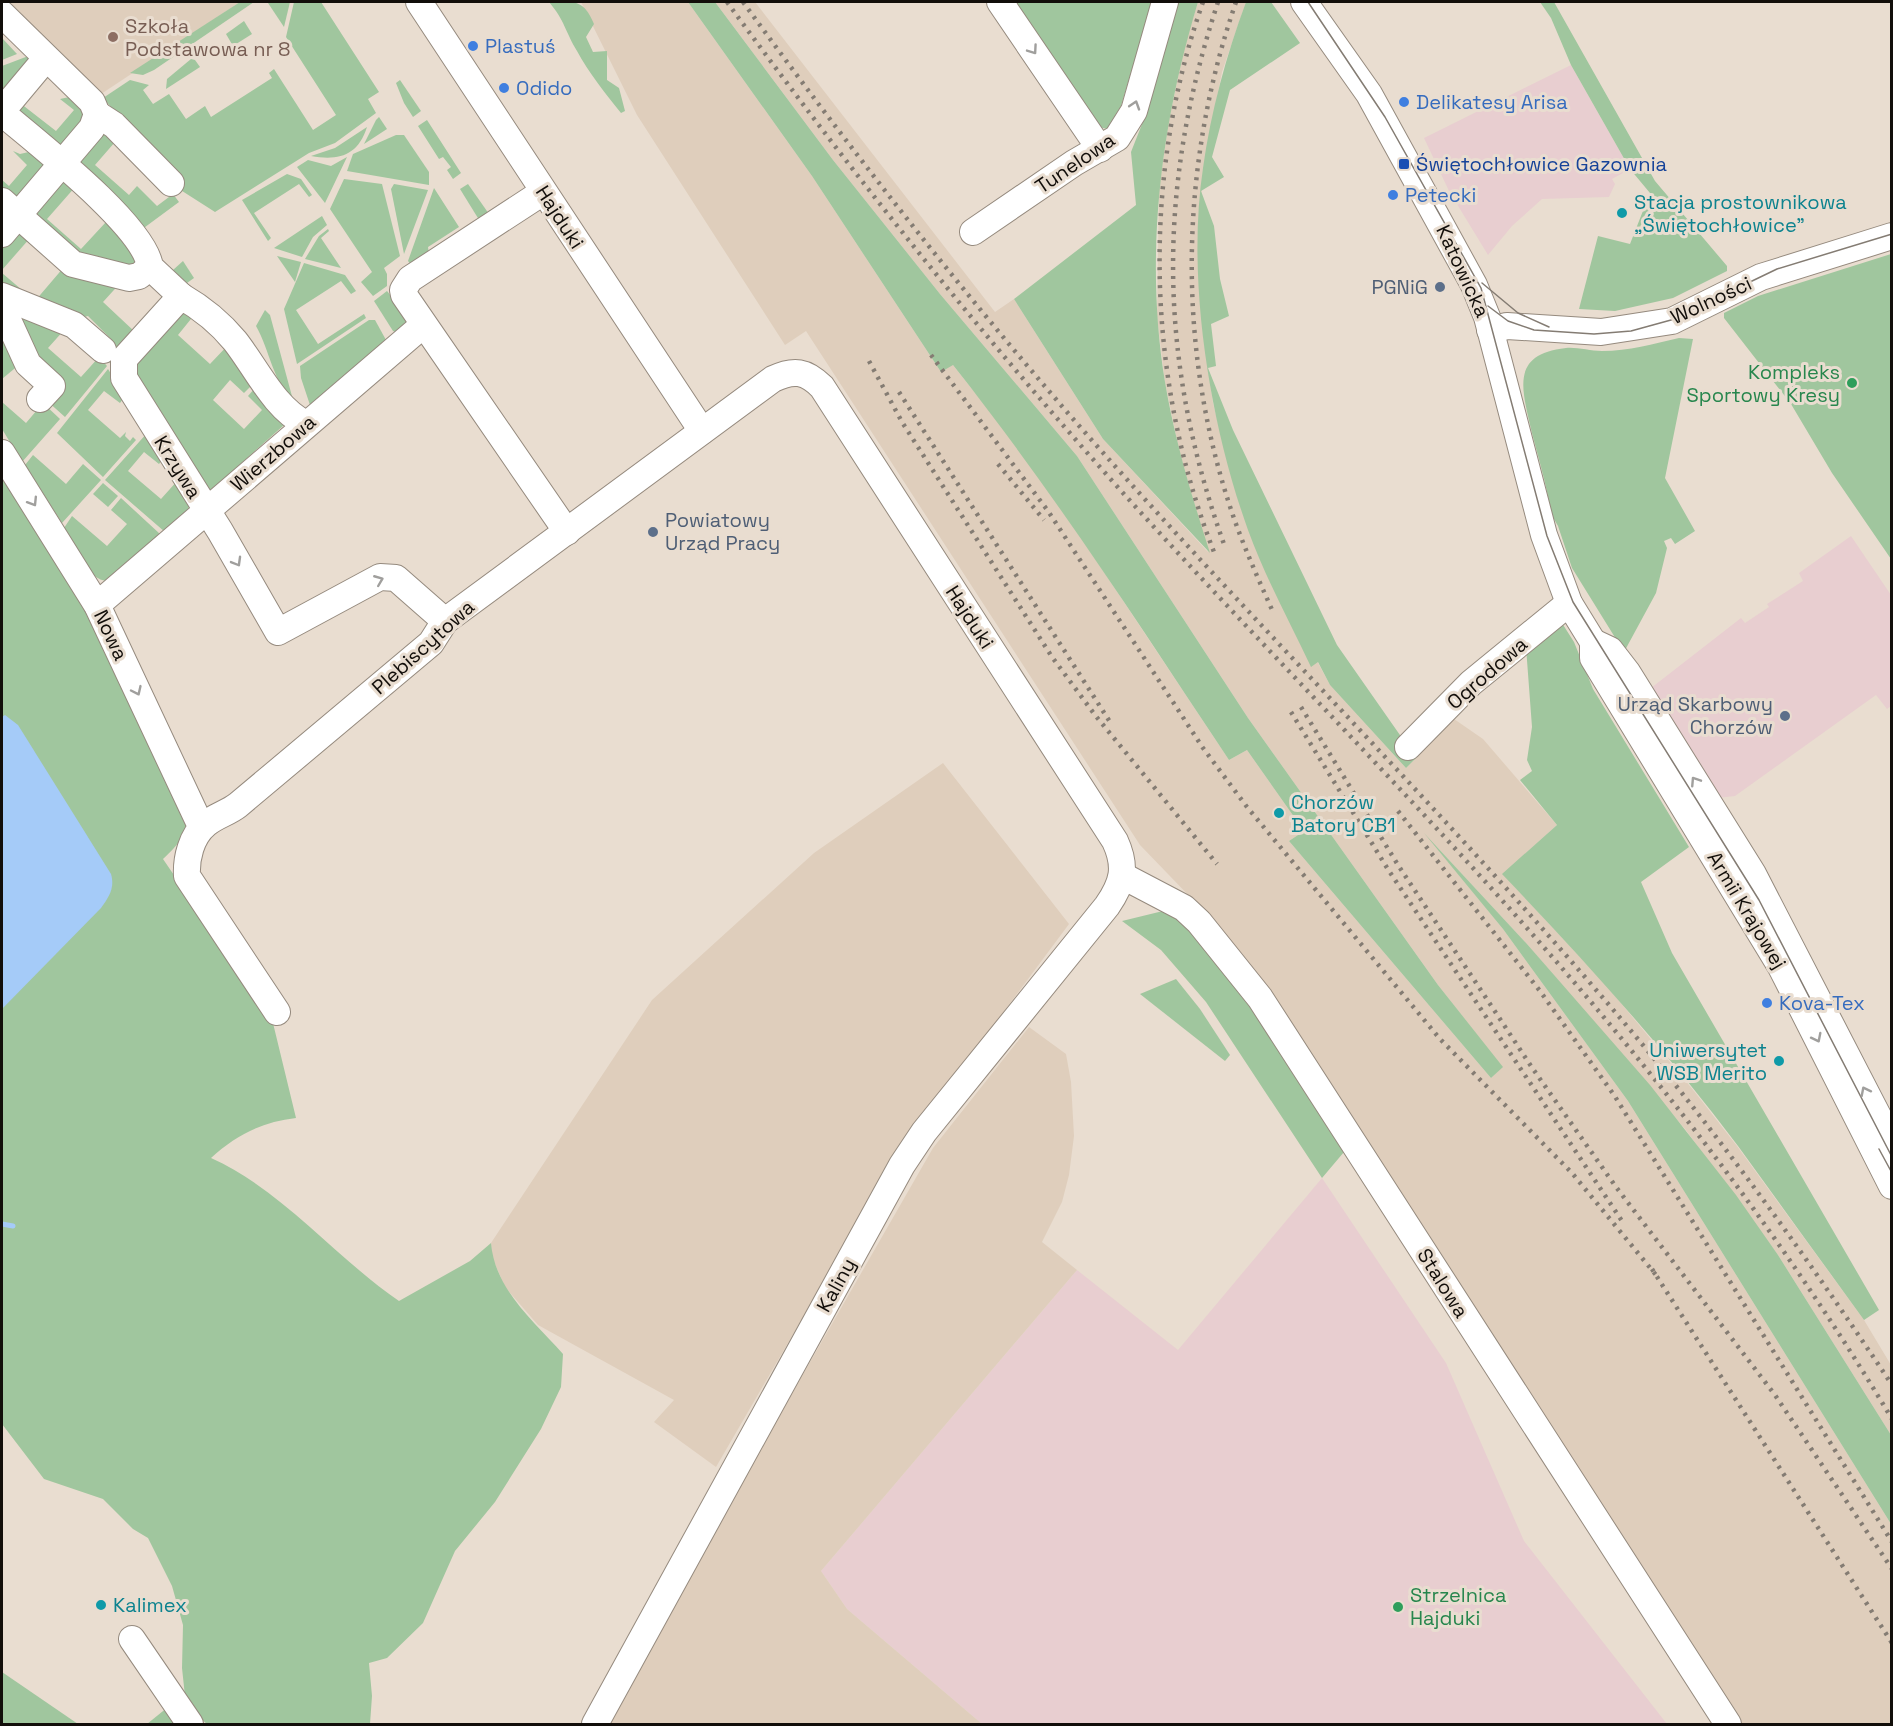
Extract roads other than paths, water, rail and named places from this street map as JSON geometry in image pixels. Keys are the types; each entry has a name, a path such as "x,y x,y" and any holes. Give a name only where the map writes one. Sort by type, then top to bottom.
{"street":[{"name":"Hajduki","path":"419,2 702,431"},
{"path":"1000,2 1100,149"},
{"name":"Tunelowa","path":"973,232 1074,163 1117,138 1134,111 1165,2"},
{"name":"Katowicka","path":"1304,2 1369,94 1474,285 1490,330 1544,535 1569,603"},
{"path":"2,14 87,97 97,114 114,125 171,183"},
{"path":"43,62 2,112 61,163 130,232 149,255 150,267 233,339 282,406 292,417 306,424"},
{"path":"97,114 92,128 7,217 73,264 129,278 139,276 150,267"},
{"path":"543,192 405,284 404,295 422,326 567,532"},
{"name":"Wolności","path":"1490,330 1507,326 1585,332 1614,331 1672,321 1761,277 1892,236"},
{"path":"2,296 74,325 103,350"},
{"name":"Krzywa","path":"182,296 130,352 122,368 124,378 206,513 220,531 278,632 381,577 388,576 396,578 445,621"},
{"path":"2,307 28,364 52,386 40,399"},
{"name":"Wierzbowa","path":"97,605 422,326"},
{"name":"Hajduki","path":"797,371 813,378 831,400 1115,841 1122,855 1123,876"},
{"name":"Plebiscytowa","path":"204,825 225,815 238,805 431,643 445,621 773,379 797,371"},
{"name":"Nowa","path":"2,453 97,605 198,820 204,825"},
{"name":"Armii Krajowej","path":"1569,603 1744,880 1892,1143"},
{"name":"Ogrodowa","path":"1408,747 1471,683 1569,603"},
{"path":"204,825 186,859 187,876 277,1012"},
{"name":"Kaliny","path":"596,1725 902,1165 938,1114 1107,906 1123,876"},
{"name":"Stalowa","path":"1123,876 1184,908 1199,921 1260,998 1728,1725"},
{"name":"Armii Krajowej","path":"1757,905 1781,967 1892,1186"},
{"path":"132,1639 190,1725"}],"water":[{"path":"5,715 18,725 111,874 112,888 101,908 2,1009 2,717"}],"waterway":[{"path":"2,1224 13,1226"}],"tram line":[{"path":"1308,2 1385,117 1481,288 1547,536 1573,602 1759,900 1892,1157"},
{"path":"1488,306 1508,321 1534,330 1594,334 1631,331 1671,320 1777,269 1892,234"},
{"path":"1482,283 1518,313 1549,327"},
{"path":"1879,1149 1892,1173"}],"railway":[{"path":"727,2 873,195 1026,383 1133,504 1460,854 1587,997 1648,1071 1776,1240 1836,1329 1892,1419"},
{"path":"743,2 904,214 1074,420 1218,579 1439,814 1652,1056 1776,1218 1892,1385"},
{"path":"1203,2 1183,69 1169,138 1161,207 1160,278 1164,348 1175,417 1191,486 1214,552"},
{"path":"1218,2 1198,72 1184,140 1175,208 1173,275 1177,342 1187,410 1203,478 1225,547"},
{"path":"1236,2 1217,66 1203,131 1195,197 1192,263 1194,329 1203,395 1216,460 1236,524 1273,612"},
{"path":"931,355 1048,511 1203,748 1247,807 1440,1039 1572,1173 1656,1275"},
{"path":"869,361 902,422 1052,657 1095,715 1217,864"},
{"path":"899,392 1110,722"},
{"path":"998,464 1044,520"},
{"path":"1301,707 1398,865 1533,1069 1616,1187 1775,1395 1892,1569"},
{"path":"1291,712 1389,871 1622,1221"},
{"path":"1398,811 1540,991 1614,1095 1892,1542"},
{"path":"1652,1269 1892,1643"}],"place":[{"name":"Szkoła Podstawowa nr 8","path":"113,37"},
{"name":"Plastuś","path":"473,46"},
{"name":"Odido","path":"504,88"},
{"name":"Delikatesy Arisa","path":"1404,102"},
{"name":"Świętochłowice Gazownia","path":"1404,164"},
{"name":"Petecki","path":"1393,195"},
{"name":"Stacja prostownikowa „Świętochłowice”","path":"1622,213"},
{"name":"PGNiG","path":"1440,287"},
{"name":"Kompleks Sportowy Kresy","path":"1852,383"},
{"name":"Powiatowy Urząd Pracy","path":"653,532"},
{"name":"Urząd Skarbowy Chorzów","path":"1785,716"},
{"name":"Chorzów Batory CB1","path":"1279,813"},
{"name":"Kova-Tex","path":"1767,1003"},
{"name":"Uniwersytet WSB Merito","path":"1779,1061"},
{"name":"Kalimex","path":"101,1605"},
{"name":"Strzelnica Hajduki","path":"1398,1607"}]}
